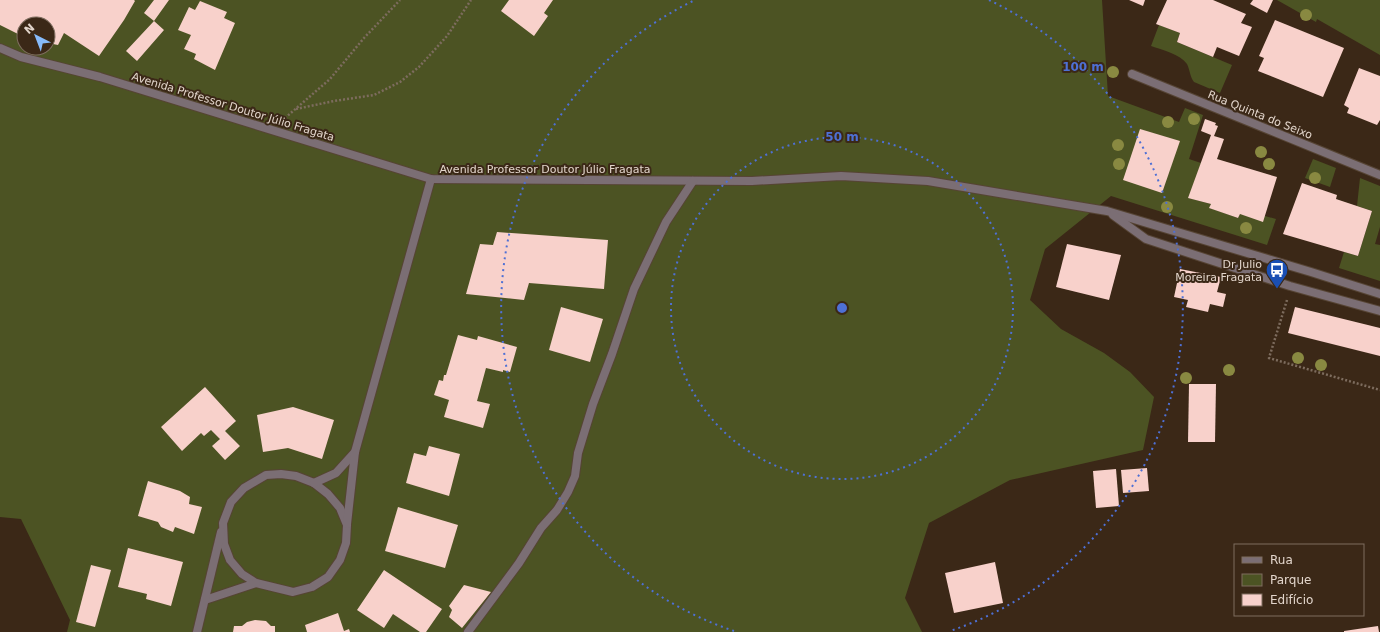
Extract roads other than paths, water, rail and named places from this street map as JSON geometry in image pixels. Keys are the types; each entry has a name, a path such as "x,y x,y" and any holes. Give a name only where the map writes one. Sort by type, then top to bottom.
{"street":[{"name":"Avenida Professor Doutor Júlio Fragata","path":"0,48 21,58 100,77 271,131 431,179 752,181 841,176 928,181 1107,211 1380,294"},
{"name":"Rua Quinta do Seixo","path":"1132,74 1380,175"},
{"path":"222,523 224,544 230,560 242,574 256,583 293,592 312,587 328,577 340,560 346,543 355,452 431,179"},
{"path":"468,632 519,563 540,528 557,510 568,492 574,476 578,453 593,404 612,354 634,288 666,222 693,181"},
{"name":"Avenida Professor Doutor Júlio Fragata","path":"1107,211 1146,239 1290,286 1380,311"},
{"path":"314,483 336,473 355,452"},
{"path":"196,632 205,600 222,523 231,502 244,488 266,475 281,474 296,476 314,483 328,494 340,508 347,525"},
{"path":"205,600 256,583"}],"place":[{"name":"Dr Julio Moreira Fragata","path":"1277,290"}]}
